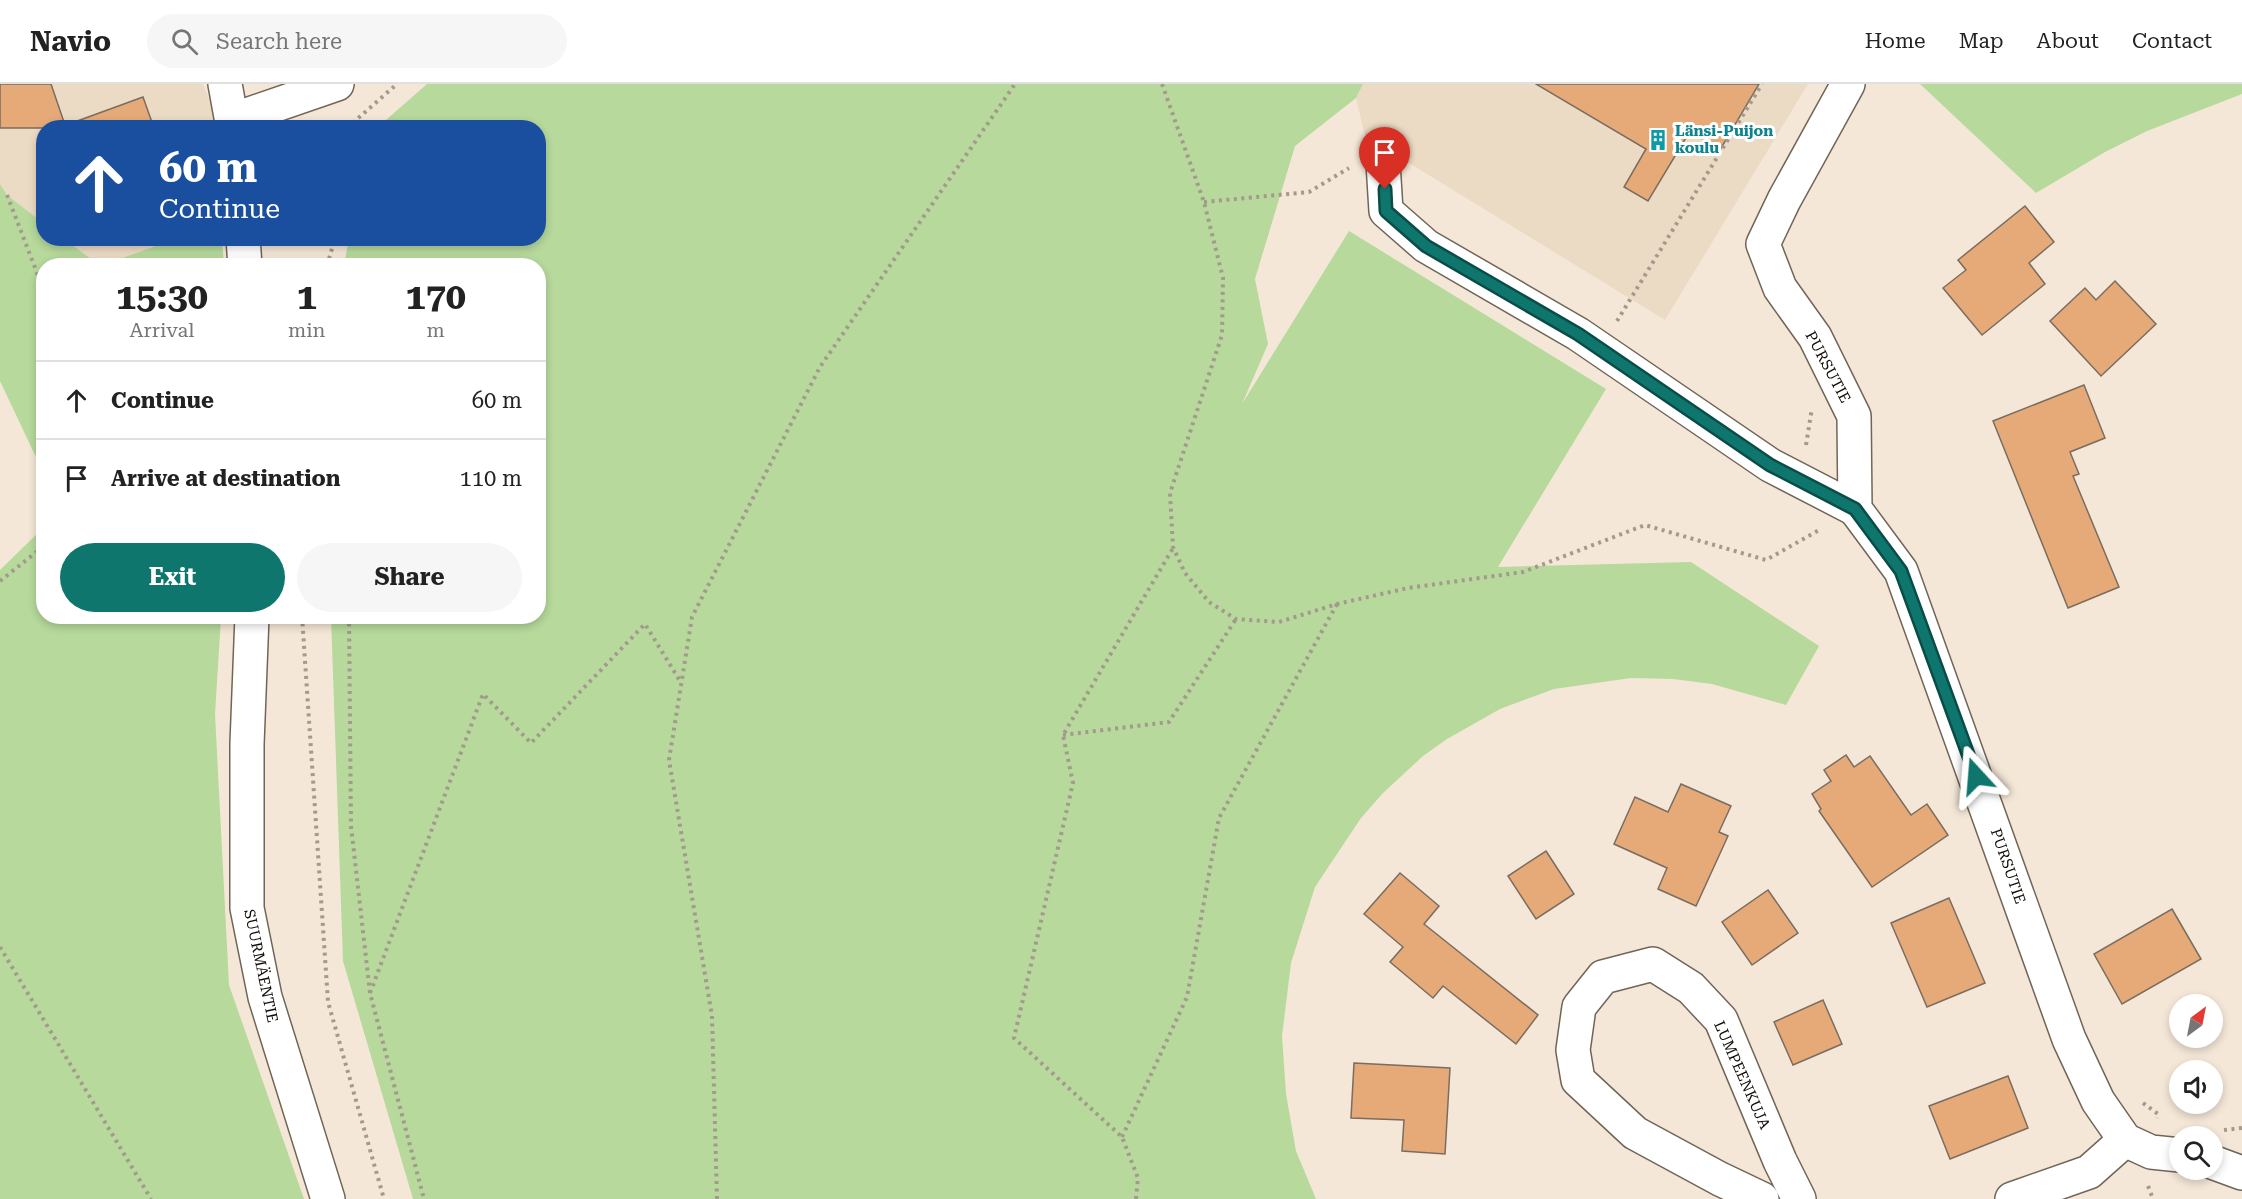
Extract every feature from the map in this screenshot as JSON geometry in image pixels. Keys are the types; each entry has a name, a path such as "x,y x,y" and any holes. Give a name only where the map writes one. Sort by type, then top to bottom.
{"street":[{"path":"225,84 232,120"},
{"path":"243,120 337,84"},
{"name":"PURSUTIE","path":"1848,84 1784,200 1763,244 1780,288 1815,337 1854,416 1855,509 1901,571 2069,1039 2098,1101 2125,1140"},
{"path":"1382,147 1386,211 1426,246 1578,334 1770,465 1855,509"},
{"name":"SUURMÄENTIE","path":"252,624 247,744 247,908 265,997 328,1199"},
{"name":"LUMPEENKUJA","path":"1762,1199 1635,1133 1578,1080 1573,1050 1579,1007 1603,977 1653,964 1691,988 1721,1020 1780,1161 1799,1199"},
{"path":"2012,1199 2089,1172 2125,1140 2151,1152 2169,1154"},
{"path":"2223,1166 2242,1173"}],"path":[{"path":"356,120 398,84"},
{"path":"717,1199 712,1016 669,760 692,617 820,367 1015,84"},
{"path":"1162,84 1204,202 1222,278 1222,335 1170,493 1173,547 1185,573 1209,602 1236,619 1279,622 1337,604 1408,588 1523,572 1645,525 1766,560 1855,509"},
{"path":"1615,324 1762,84"},
{"path":"1204,202 1309,192 1382,147"},
{"path":"7,195 36,270"},
{"path":"1136,1199 1138,1178 1122,1137 1014,1038 1073,783 1063,735 1173,547"},
{"path":"0,581 36,552"},
{"path":"1122,1137 1187,997 1219,818 1337,604"},
{"path":"1063,735 1169,722 1236,619"},
{"path":"304,624 328,1002 384,1199"},
{"path":"349,624 351,826 370,993 424,1199"},
{"path":"370,993 483,694 531,743 645,624 681,682"},
{"path":"0,947 151,1199"}],"shaded area":[{"path":"0,84 203,84 218,120 36,120 36,218 7,195 0,184"},
{"path":"1363,84 1808,84 1665,320 1365,136 1356,98"},
{"path":"73,246 159,246 125,258 90,258"}],"green space":[{"path":"427,84 1363,84 1356,98 1295,146 1255,279 1268,344 1242,404 1349,231 1606,389 1498,567 1691,562 1819,646 1786,705 1712,684 1673,679 1631,678 1554,689 1500,709 1447,739 1423,756 1383,793 1361,818 1315,887 1291,963 1282,1036 1286,1094 1296,1151 1316,1199 413,1199 343,961 331,624 546,624 546,258 345,258 348,246 546,246 546,120 386,120"},
{"path":"1920,84 2242,84 2242,94 2147,131 2105,152 2036,193"},
{"path":"0,184 7,195 36,218 36,246 73,246 90,258 36,258 36,457 0,381"},
{"path":"156,246 223,246 223,258 122,258"},
{"path":"36,535 36,624 221,624 215,714 229,985 304,1199 0,1199 0,570"}],"building":[{"path":"0,84 51,84 63,120 36,120 36,128 0,128"},
{"name":"Länsi-Puijon koulu","path":"1536,84 1759,84 1720,150 1690,131 1648,201 1624,187 1646,149"},
{"path":"143,97 151,120 80,120"},
{"path":"2025,206 2054,242 2029,263 2045,284 1982,335 1943,288 1966,270 1958,260"},
{"path":"2115,281 2156,324 2101,376 2050,321 2085,288 2096,300"},
{"path":"2084,385 2105,438 2070,452 2079,474 2073,476 2119,587 2068,608 1993,421"},
{"path":"1846,755 1854,767 1870,756 1911,815 1927,804 1948,835 1872,887 1819,811 1821,809 1812,794 1831,781 1824,770"},
{"path":"1681,784 1731,806 1719,832 1728,836 1696,906 1658,889 1667,868 1614,844 1635,797 1668,812"},
{"path":"1546,851 1574,894 1536,919 1508,876"},
{"path":"1400,873 1439,906 1424,924 1538,1015 1516,1044 1443,986 1433,998 1390,962 1403,947 1364,914"},
{"path":"1768,890 1798,933 1752,965 1722,922"},
{"path":"1949,898 1985,983 1927,1007 1891,923"},
{"path":"2172,909 2201,959 2122,1004 2094,954"},
{"path":"1823,1000 1842,1044 1793,1065 1774,1022"},
{"path":"1354,1063 1450,1068 1445,1154 1402,1151 1404,1120 1351,1118"},
{"path":"2008,1076 2028,1128 1950,1159 1929,1106"}],"place":[{"name":"Länsi-Puijon koulu","path":"1658,140"}],"route":[{"path":"1385,189 1386,211 1426,246 1578,334 1770,465 1855,509 1901,571 1976,776"}]}
